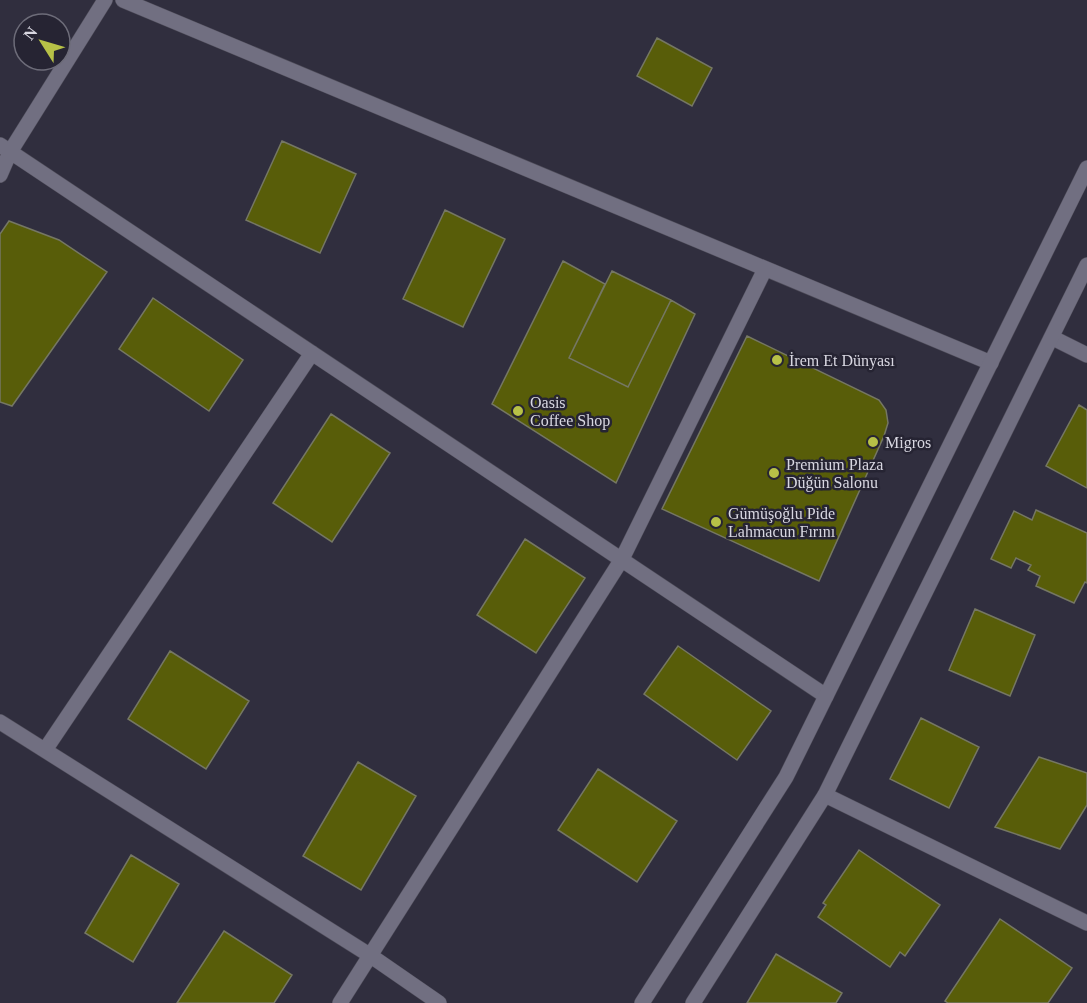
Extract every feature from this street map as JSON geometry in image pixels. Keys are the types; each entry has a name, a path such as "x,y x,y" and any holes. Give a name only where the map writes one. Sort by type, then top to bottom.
{"street":[{"path":"0,176 5,149 105,0"},
{"path":"123,0 991,363"},
{"path":"5,149 826,696"},
{"path":"642,1003 786,777 1087,168"},
{"path":"693,1003 825,795 1053,338 1087,265"},
{"path":"340,1003 622,559 765,269"},
{"path":"1053,338 1087,355"},
{"path":"45,750 312,353"},
{"path":"0,722 371,956 439,1003"},
{"path":"825,795 1087,923"}],"building":[{"path":"657,38 712,68 692,106 637,76"},
{"path":"282,141 356,174 320,253 246,220"},
{"path":"445,210 505,239 463,327 403,299"},
{"path":"9,221 59,240 107,272 12,406 0,402 0,234"},
{"path":"563,261 605,284 569,358 628,387 671,300 695,314 616,483 492,404"},
{"path":"612,271 671,300 628,387 569,358"},
{"path":"153,298 243,360 209,411 119,349"},
{"name":"Premium Plaza Düğün Salonu","path":"747,336 879,400 886,410 888,423 884,436 819,581 662,509"},
{"path":"1079,405 1087,410 1087,488 1046,466"},
{"path":"331,414 390,453 332,542 273,503"},
{"path":"1036,510 1087,533 1087,583 1085,582 1074,603 1036,586 1040,576 1028,570 1031,565 1016,558 1011,568 991,559 1014,511 1032,520"},
{"path":"525,539 585,578 536,653 477,615"},
{"path":"975,609 1035,635 1010,696 949,670"},
{"path":"678,646 771,711 737,760 644,694"},
{"path":"170,651 249,701 206,769 128,719"},
{"path":"921,718 979,747 949,808 890,779"},
{"path":"1039,757 1087,773 1087,805 1060,849 995,827"},
{"path":"358,762 416,796 361,890 303,856"},
{"path":"598,769 677,821 637,882 558,830"},
{"path":"859,850 940,905 905,956 900,952 890,967 818,917 826,905 823,903"},
{"path":"131,855 179,884 133,962 85,933"},
{"path":"1000,919 1072,968 1048,1003 948,1003 945,1001"},
{"path":"224,931 292,975 274,1003 177,1003"},
{"path":"776,954 842,993 836,1003 747,1003"}],"place":[{"name":"İrem Et Dünyası","path":"777,360"},
{"name":"Oasis Coffee Shop","path":"518,411"},
{"name":"Migros","path":"873,442"},
{"name":"Premium Plaza Düğün Salonu","path":"774,473"},
{"name":"Gümüşoğlu Pide Lahmacun Fırını","path":"716,522"}]}
